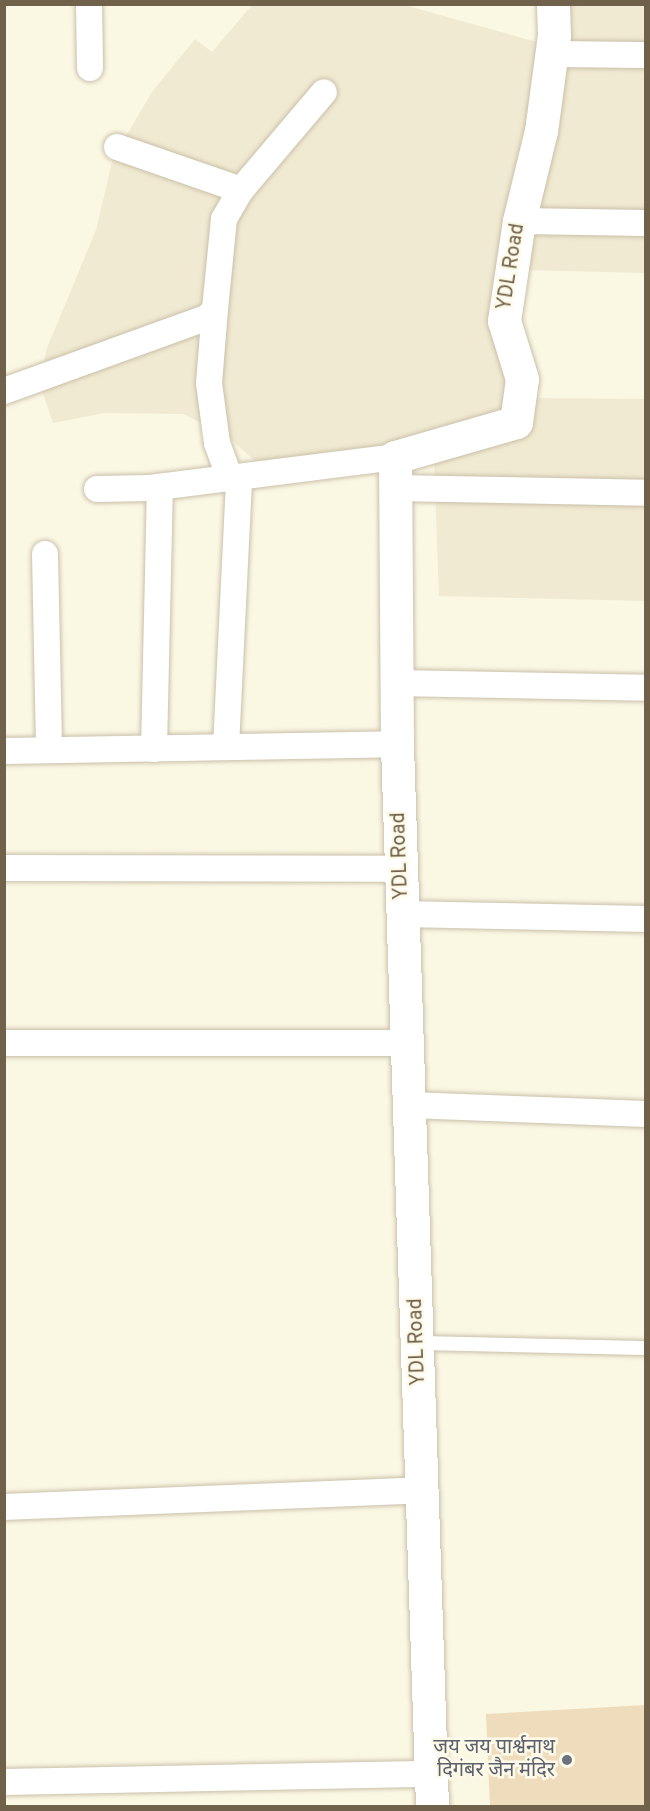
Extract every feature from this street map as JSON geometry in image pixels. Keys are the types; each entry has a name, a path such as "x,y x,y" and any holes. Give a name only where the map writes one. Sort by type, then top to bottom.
{"street":[{"path":"89,4 90,68"},
{"name":"YDL Road","path":"432,1806 397,744 395,473 516,422 522,379 504,321 519,221 541,131 551,54 553,4"},
{"path":"551,54 645,55"},
{"path":"226,747 235,478 217,443 209,383 224,219 241,190 324,92"},
{"path":"117,147 241,190"},
{"path":"519,221 645,223"},
{"path":"4,391 208,317 215,309"},
{"path":"97,489 159,487 235,478 323,463 395,473 645,493"},
{"path":"154,749 159,487"},
{"path":"45,554 49,750"},
{"path":"396,683 645,688"},
{"path":"4,752 397,744"},
{"path":"4,868 401,869"},
{"path":"403,914 645,919"},
{"path":"4,1043 407,1043"},
{"path":"410,1105 645,1114"},
{"path":"4,1507 423,1490"},
{"path":"4,1782 431,1774"}],"lane":[{"path":"418,1343 645,1348"}],"shaded area":[{"path":"401,4 544,44 506,378 511,413 273,477 226,435 183,414 105,413 53,423 39,382 47,348 96,230 113,158 152,92 195,39 212,52 252,5"},
{"path":"564,5 645,5 645,273 527,270"},
{"path":"528,398 645,399 645,601 439,596 434,459"}],"building":[{"name":"जय जय पार्श्वनाथ दिगंबर जैन मंदिर","path":"646,1705 646,1806 490,1806 486,1714"}],"place":[{"name":"जय जय पार्श्वनाथ दिगंबर जैन मंदिर","path":"567,1760"}]}
